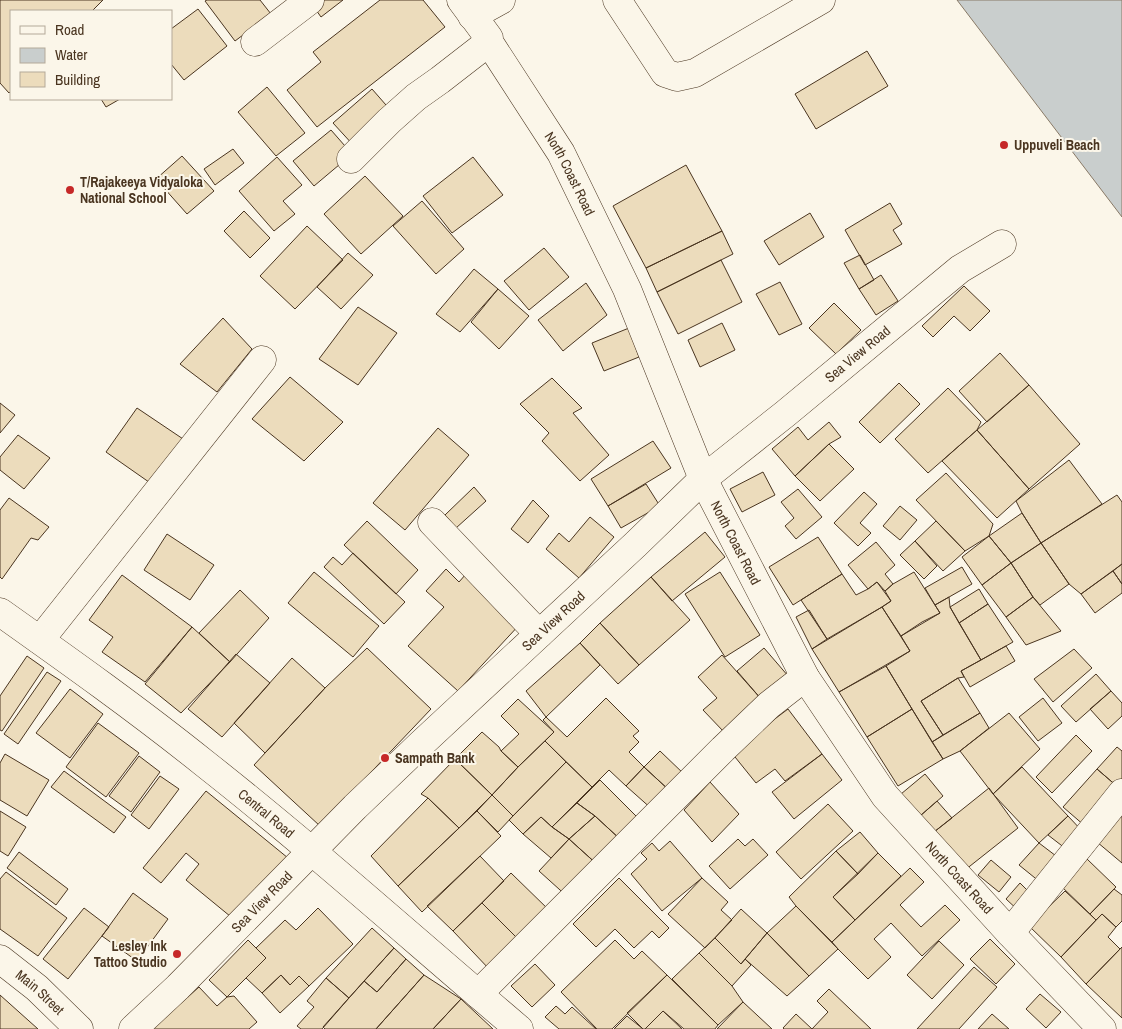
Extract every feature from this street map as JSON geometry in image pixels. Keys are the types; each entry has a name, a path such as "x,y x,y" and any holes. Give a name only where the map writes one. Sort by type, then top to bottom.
{"main road":[{"path":"255,42 310,0"},
{"path":"466,8 501,0"},
{"path":"618,0 665,73 677,77 696,73 821,0"},
{"name":"North Coast Road","path":"466,8 489,38 489,42 561,153 627,289 703,479 805,677 885,796 1098,1028"},
{"path":"351,159 416,97 489,42"},
{"name":"Sea View Road","path":"133,1029 388,775 703,479 785,414 960,269 1002,244"},
{"path":"40,640 262,360"},
{"path":"432,522 539,634"},
{"name":"Central Road","path":"0,612 124,701 204,762 519,1029"},
{"path":"478,994 723,749 769,705 805,677"},
{"path":"1010,933 1122,793"},
{"name":"Main Street","path":"0,959 37,988 79,1029"}],"water":[{"path":"957,0 1122,0 1122,217"}],"building":[{"path":"0,0 103,0 93,10 10,10 9,93 0,83"},
{"path":"260,0 271,14 235,41 205,1"},
{"path":"309,0 343,0 321,17"},
{"path":"380,0 423,0 445,27 317,127 287,90 321,62 313,52"},
{"path":"198,9 227,46 184,80 172,65 172,28"},
{"path":"867,51 888,86 816,129 795,94"},
{"path":"267,87 305,133 276,156 238,112"},
{"path":"372,89 393,113 355,147 333,123"},
{"path":"102,100 118,100 106,107"},
{"path":"331,130 352,154 314,186 293,161"},
{"path":"233,149 244,163 215,185 204,169"},
{"path":"182,156 214,191 187,214 156,179"},
{"path":"277,157 302,185 283,201 295,214 274,231 239,191"},
{"path":"473,157 503,195 452,233 423,196"},
{"path":"686,165 722,231 646,268 613,206"},
{"path":"365,176 403,216 361,254 324,214"},
{"path":"422,201 464,249 436,274 393,226"},
{"path":"890,203 902,224 893,230 902,244 865,265 845,230"},
{"path":"244,211 270,238 250,258 224,231"},
{"path":"810,213 824,237 779,265 764,241"},
{"path":"307,226 343,260 295,309 260,276"},
{"path":"722,231 733,254 657,292 646,268"},
{"path":"544,248 569,277 529,310 504,281"},
{"path":"348,253 373,275 341,309 317,287"},
{"path":"860,255 874,280 859,289 844,263"},
{"path":"721,260 742,302 678,334 657,292"},
{"path":"474,269 498,289 460,332 436,314"},
{"path":"881,275 898,301 876,315 859,289"},
{"path":"780,282 802,324 779,335 756,294"},
{"path":"586,283 607,315 563,351 538,320"},
{"path":"964,286 990,311 970,331 954,316 933,337 922,326"},
{"path":"498,289 529,316 499,349 471,322"},
{"path":"834,303 861,330 836,354 809,328"},
{"path":"358,307 397,333 358,385 319,359"},
{"path":"223,318 252,349 217,392 180,364"},
{"path":"722,323 735,350 700,367 688,340"},
{"path":"629,328 639,357 604,371 592,343"},
{"path":"1000,353 1029,385 987,422 959,391"},
{"path":"290,377 343,422 304,461 252,419"},
{"path":"552,378 582,408 573,413 609,455 580,481 542,441 549,433 520,404"},
{"path":"899,383 920,404 880,443 859,422"},
{"path":"1029,385 1080,444 1029,489 977,430"},
{"path":"948,388 981,422 977,430 928,473 895,439"},
{"path":"0,403 15,415 0,433"},
{"path":"137,408 192,445 156,487 106,452"},
{"path":"829,422 841,437 829,444 795,476 772,449 798,427 808,440"},
{"path":"438,428 469,455 405,530 373,503"},
{"path":"977,430 1029,489 997,518 942,461"},
{"path":"18,435 50,458 24,489 0,470 0,457"},
{"path":"653,441 671,468 608,506 591,479"},
{"path":"829,444 854,469 820,501 795,476"},
{"path":"1069,460 1102,504 1041,543 1016,501"},
{"path":"763,472 775,495 742,512 730,489"},
{"path":"946,473 993,524 989,536 965,551 916,500"},
{"path":"646,484 660,506 621,528 608,506"},
{"path":"474,487 486,501 456,528 445,515"},
{"path":"798,489 822,517 796,539 785,526 794,518 781,502"},
{"path":"864,492 877,504 860,523 871,533 858,546 834,523"},
{"path":"1117,495 1122,502 1122,564 1081,594 1069,584 1041,543"},
{"path":"9,498 49,527 38,540 31,538 2,579 0,577 0,510"},
{"path":"533,500 549,516 528,543 511,529"},
{"path":"900,506 917,520 900,540 883,526"},
{"path":"1022,513 1041,543 1011,563 989,536"},
{"path":"590,517 614,537 579,578 546,549 559,533 569,542"},
{"path":"367,521 418,570 396,594 344,545"},
{"path":"936,521 965,551 943,571 915,541"},
{"path":"705,532 725,557 672,601 651,577"},
{"path":"167,534 214,565 190,600 144,570"},
{"path":"989,536 1011,563 982,585 962,557"},
{"path":"818,537 842,574 793,605 769,567"},
{"path":"915,541 937,566 924,579 900,555"},
{"path":"876,542 895,565 885,574 893,584 885,591 877,582 868,589 848,565"},
{"path":"1041,543 1069,584 1040,605 1011,563"},
{"path":"353,553 405,602 384,624 324,567 333,557 342,565"},
{"path":"1011,563 1033,597 1006,617 982,585"},
{"path":"1122,564 1122,584 1113,571"},
{"path":"962,567 972,584 935,605 925,588"},
{"path":"446,569 459,582 466,574 521,623 458,691 408,646 444,607 426,591"},
{"path":"1113,571 1122,584 1122,593 1095,613 1081,594"},
{"path":"314,572 379,626 353,657 288,603"},
{"path":"720,572 760,635 725,657 685,594"},
{"path":"914,572 940,613 901,636 882,607 891,601 885,591"},
{"path":"842,574 856,595 877,582 891,601 827,639 801,600"},
{"path":"122,575 192,627 145,682 102,652 113,637 89,620"},
{"path":"651,577 690,620 639,665 600,623"},
{"path":"979,589 988,604 959,623 950,607"},
{"path":"240,590 269,618 230,662 199,633"},
{"path":"949,597 950,607 981,660 961,671 964,677 958,678 921,701 943,735 932,742 886,666 910,651 901,636 940,613 935,605"},
{"path":"1033,597 1061,631 1026,645 1006,617"},
{"path":"988,604 1013,642 981,660 959,623"},
{"path":"882,607 910,651 839,692 812,649"},
{"path":"809,610 827,639 812,649 796,617"},
{"path":"600,623 639,665 618,684 580,643"},
{"path":"192,627 230,662 181,713 145,684"},
{"path":"580,643 600,665 546,717 526,691"},
{"path":"1006,646 1015,661 970,687 961,671"},
{"path":"367,648 431,709 320,826 254,765 325,688"},
{"path":"764,648 789,677 762,700 737,671"},
{"path":"1074,649 1092,668 1053,702 1034,679"},
{"path":"236,654 270,683 222,737 188,709"},
{"path":"722,655 762,700 724,732 703,710 717,698 698,677"},
{"path":"27,656 44,668 2,731 0,730 0,696"},
{"path":"292,658 325,688 265,753 234,723"},
{"path":"886,666 912,709 867,737 839,692"},
{"path":"47,672 61,681 18,744 4,734"},
{"path":"1096,674 1111,691 1076,722 1061,706"},
{"path":"958,678 980,713 943,735 921,701"},
{"path":"70,689 103,714 70,758 36,733"},
{"path":"1111,691 1122,703 1122,716 1108,729 1090,709"},
{"path":"606,698 639,731 633,736 639,742 629,752 644,767 626,786 609,770 592,787 545,741 554,732 543,720 546,717 567,737"},
{"path":"1043,698 1062,723 1038,741 1019,717"},
{"path":"518,699 554,732 518,767 501,751 519,734 501,716"},
{"path":"788,709 822,754 785,781 775,769 756,783 731,752"},
{"path":"912,709 943,759 898,786 867,737"},
{"path":"980,713 989,728 960,751 943,759 932,742"},
{"path":"1009,713 1040,749 993,794 960,751"},
{"path":"98,723 139,753 106,797 66,767"},
{"path":"482,732 518,767 492,795 455,759"},
{"path":"1076,735 1092,751 1052,793 1036,777"},
{"path":"545,741 566,762 513,816 492,795"},
{"path":"1117,747 1122,751 1122,785 1119,788 1097,769"},
{"path":"660,751 685,775 670,791 644,767"},
{"path":"5,754 49,780 27,816 0,800 0,763"},
{"path":"822,754 842,780 794,819 772,792"},
{"path":"139,756 160,772 131,812 109,796"},
{"path":"455,759 492,795 459,828 428,798 421,794"},
{"path":"566,762 592,787 552,827 541,817 523,834 509,820"},
{"path":"644,767 670,791 653,810 626,786"},
{"path":"1022,767 1068,816 1039,843 993,794"},
{"path":"1097,769 1119,788 1085,826 1063,807"},
{"path":"64,771 126,817 114,833 51,787"},
{"path":"925,774 943,796 920,816 901,794"},
{"path":"160,776 179,789 149,829 131,815"},
{"path":"600,780 640,820 621,840 595,816 577,803"},
{"path":"710,782 739,814 712,842 684,810"},
{"path":"989,788 1018,828 965,870 934,832"},
{"path":"206,791 288,858 236,921 186,880 199,864 186,853 161,883 143,868"},
{"path":"492,795 513,816 498,832 477,811"},
{"path":"428,798 459,828 398,886 371,856"},
{"path":"937,801 952,818 934,832 920,816"},
{"path":"577,803 595,816 569,839 552,827"},
{"path":"828,804 853,831 801,879 776,852"},
{"path":"0,811 26,827 8,856 0,851"},
{"path":"477,811 501,836 422,912 398,886"},
{"path":"1119,815 1122,817 1122,863 1097,842"},
{"path":"595,816 621,840 600,867 569,839"},
{"path":"1068,816 1084,833 1070,852 1048,835"},
{"path":"541,817 569,839 551,858 523,834"},
{"path":"860,832 878,853 858,874 836,851"},
{"path":"569,839 600,867 570,899 539,871"},
{"path":"738,839 745,846 753,839 768,855 730,889 709,866"},
{"path":"670,841 702,878 662,911 631,874 647,859 641,853 652,843 659,851"},
{"path":"1039,843 1060,859 1040,882 1019,865"},
{"path":"836,851 858,874 833,897 855,920 832,942 789,897"},
{"path":"19,852 68,889 56,905 7,868"},
{"path":"878,853 901,876 855,920 833,897"},
{"path":"480,856 504,881 453,931 427,906"},
{"path":"1087,859 1116,887 1090,914 1061,886"},
{"path":"991,860 1011,877 999,892 978,875"},
{"path":"910,868 924,882 900,905 921,927 945,905 960,920 922,956 891,923 874,939 891,957 868,979 832,942"},
{"path":"6,872 67,918 38,956 0,929 0,879"},
{"path":"511,873 551,912 521,942 482,903"},
{"path":"619,878 669,928 659,938 652,931 634,948 615,929 596,947 573,924"},
{"path":"702,878 728,902 721,910 732,920 705,948 668,914"},
{"path":"1020,883 1034,897 1020,912 1006,899"},
{"path":"1114,889 1122,895 1122,921 1116,927 1102,914 1096,920 1090,914"},
{"path":"1065,891 1096,920 1061,957 1029,926"},
{"path":"133,893 168,919 137,961 102,936"},
{"path":"482,903 521,942 491,971 453,931"},
{"path":"796,906 838,949 809,976 767,933"},
{"path":"84,908 109,927 68,979 43,959"},
{"path":"318,908 353,944 309,986 299,976 290,985 281,975 262,993 246,978 266,958 256,948 285,920 296,930"},
{"path":"741,909 767,933 741,964 715,938"},
{"path":"1102,914 1116,927 1108,937 1120,949 1086,984 1061,957"},
{"path":"372,928 394,948 349,998 326,978"},
{"path":"767,933 809,976 787,996 745,959"},
{"path":"715,938 741,964 745,959 751,965 732,986 699,953"},
{"path":"990,939 1015,964 996,984 970,959"},
{"path":"248,940 266,958 227,997 209,980"},
{"path":"615,940 634,959 642,951 667,975 612,1029 597,1029 561,992"},
{"path":"939,941 964,965 932,999 907,975"},
{"path":"1122,947 1122,1018 1086,984"},
{"path":"394,948 406,959 377,992 364,981"},
{"path":"699,953 732,986 743,1002 718,1025 672,979"},
{"path":"406,959 424,975 376,1029 325,1029 323,1027 364,981 377,992"},
{"path":"535,964 555,985 532,1007 511,986"},
{"path":"974,967 997,987 959,1029 917,1029"},
{"path":"281,975 290,985 299,976 309,986 280,1013 262,993"},
{"path":"424,975 461,999 433,1029 376,1029"},
{"path":"667,975 718,1025 715,1029 684,1029 663,1011 643,1029 627,1013"},
{"path":"326,978 349,998 322,1029 301,1029 297,1026 314,1007 307,1001"},
{"path":"199,987 217,1006 227,997 234,996 257,1022 249,1029 152,1029"},
{"path":"829,989 871,1029 812,1029 828,1012 817,1001"},
{"path":"1040,994 1061,1012 1046,1028 1026,1009"},
{"path":"0,995 38,1029 0,1029"},
{"path":"461,999 493,1029 433,1029"},
{"path":"743,1002 772,1029 717,1029"},
{"path":"556,1006 565,1014 572,1007 596,1029 559,1029 545,1017"},
{"path":"663,1011 682,1029 645,1029"},
{"path":"796,1014 812,1029 784,1029 783,1028"},
{"path":"992,1014 1009,1029 978,1029"},
{"path":"627,1016 643,1029 614,1029"}],"place":[{"name":"Uppuveli Beach","path":"1004,145"},
{"name":"T/Rajakeeya Vidyaloka National School","path":"70,190"},
{"name":"Sampath Bank","path":"385,758"},
{"name":"Lesley Ink Tattoo Studio","path":"177,954"}]}
